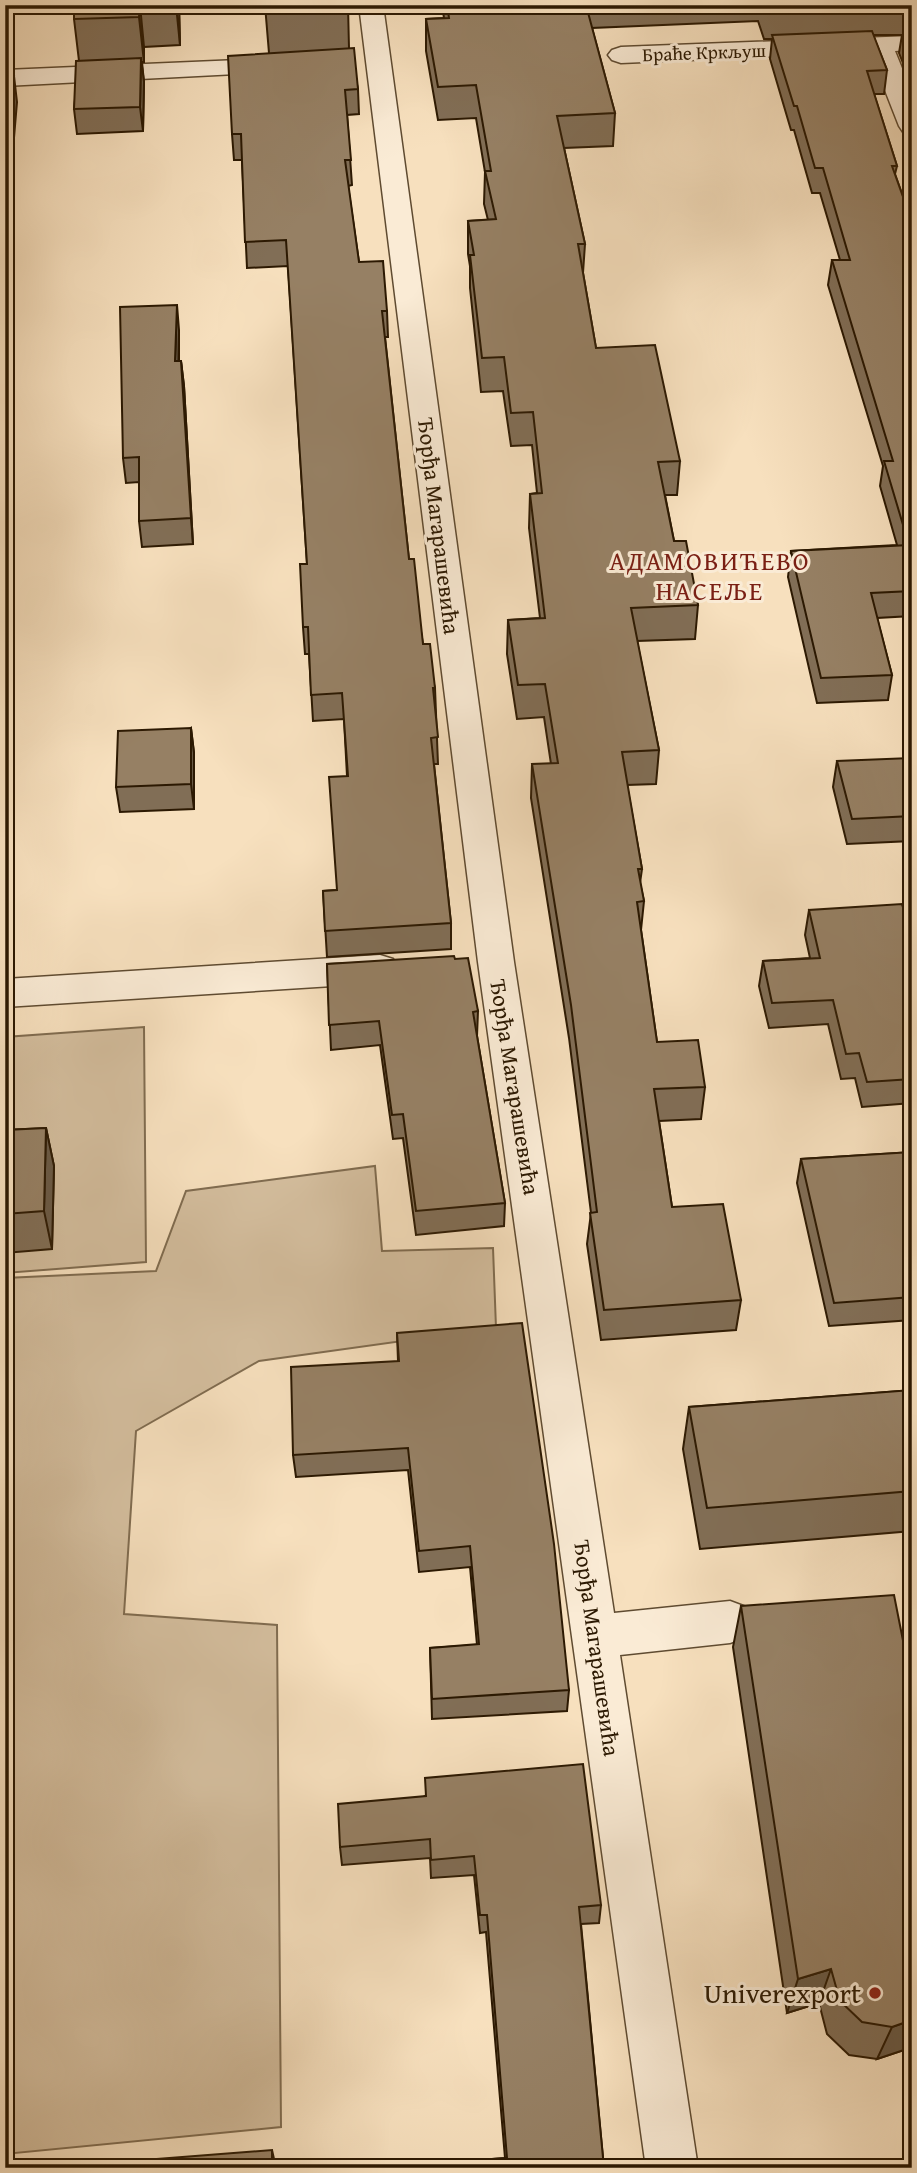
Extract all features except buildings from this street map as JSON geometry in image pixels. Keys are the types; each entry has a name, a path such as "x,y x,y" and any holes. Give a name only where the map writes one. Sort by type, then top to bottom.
{"street":[{"name":"Ђорђа Магарашевића","path":"371,5 365,62 482,963 596,1636 672,2168"},
{"name":"Браће Кркљуш","path":"621,55 912,43"},
{"path":"880,45 912,126"},
{"path":"5,78 309,65"},
{"path":"5,993 414,967"},
{"path":"596,1636 730,1622"}],"shaded area":[{"path":"144,1027 146,1262 5,1273 5,1037"},
{"path":"375,1166 382,1251 493,1248 496,1328 259,1361 136,1431 124,1614 277,1625 281,2127 5,2154 5,1278 156,1271 186,1191"}],"place":[{"name":"Univerexport","path":"875,1993"}],"district":[{"name":"АДАМОВИЋЕВО НАСЕЉЕ","path":"710,576"}]}
